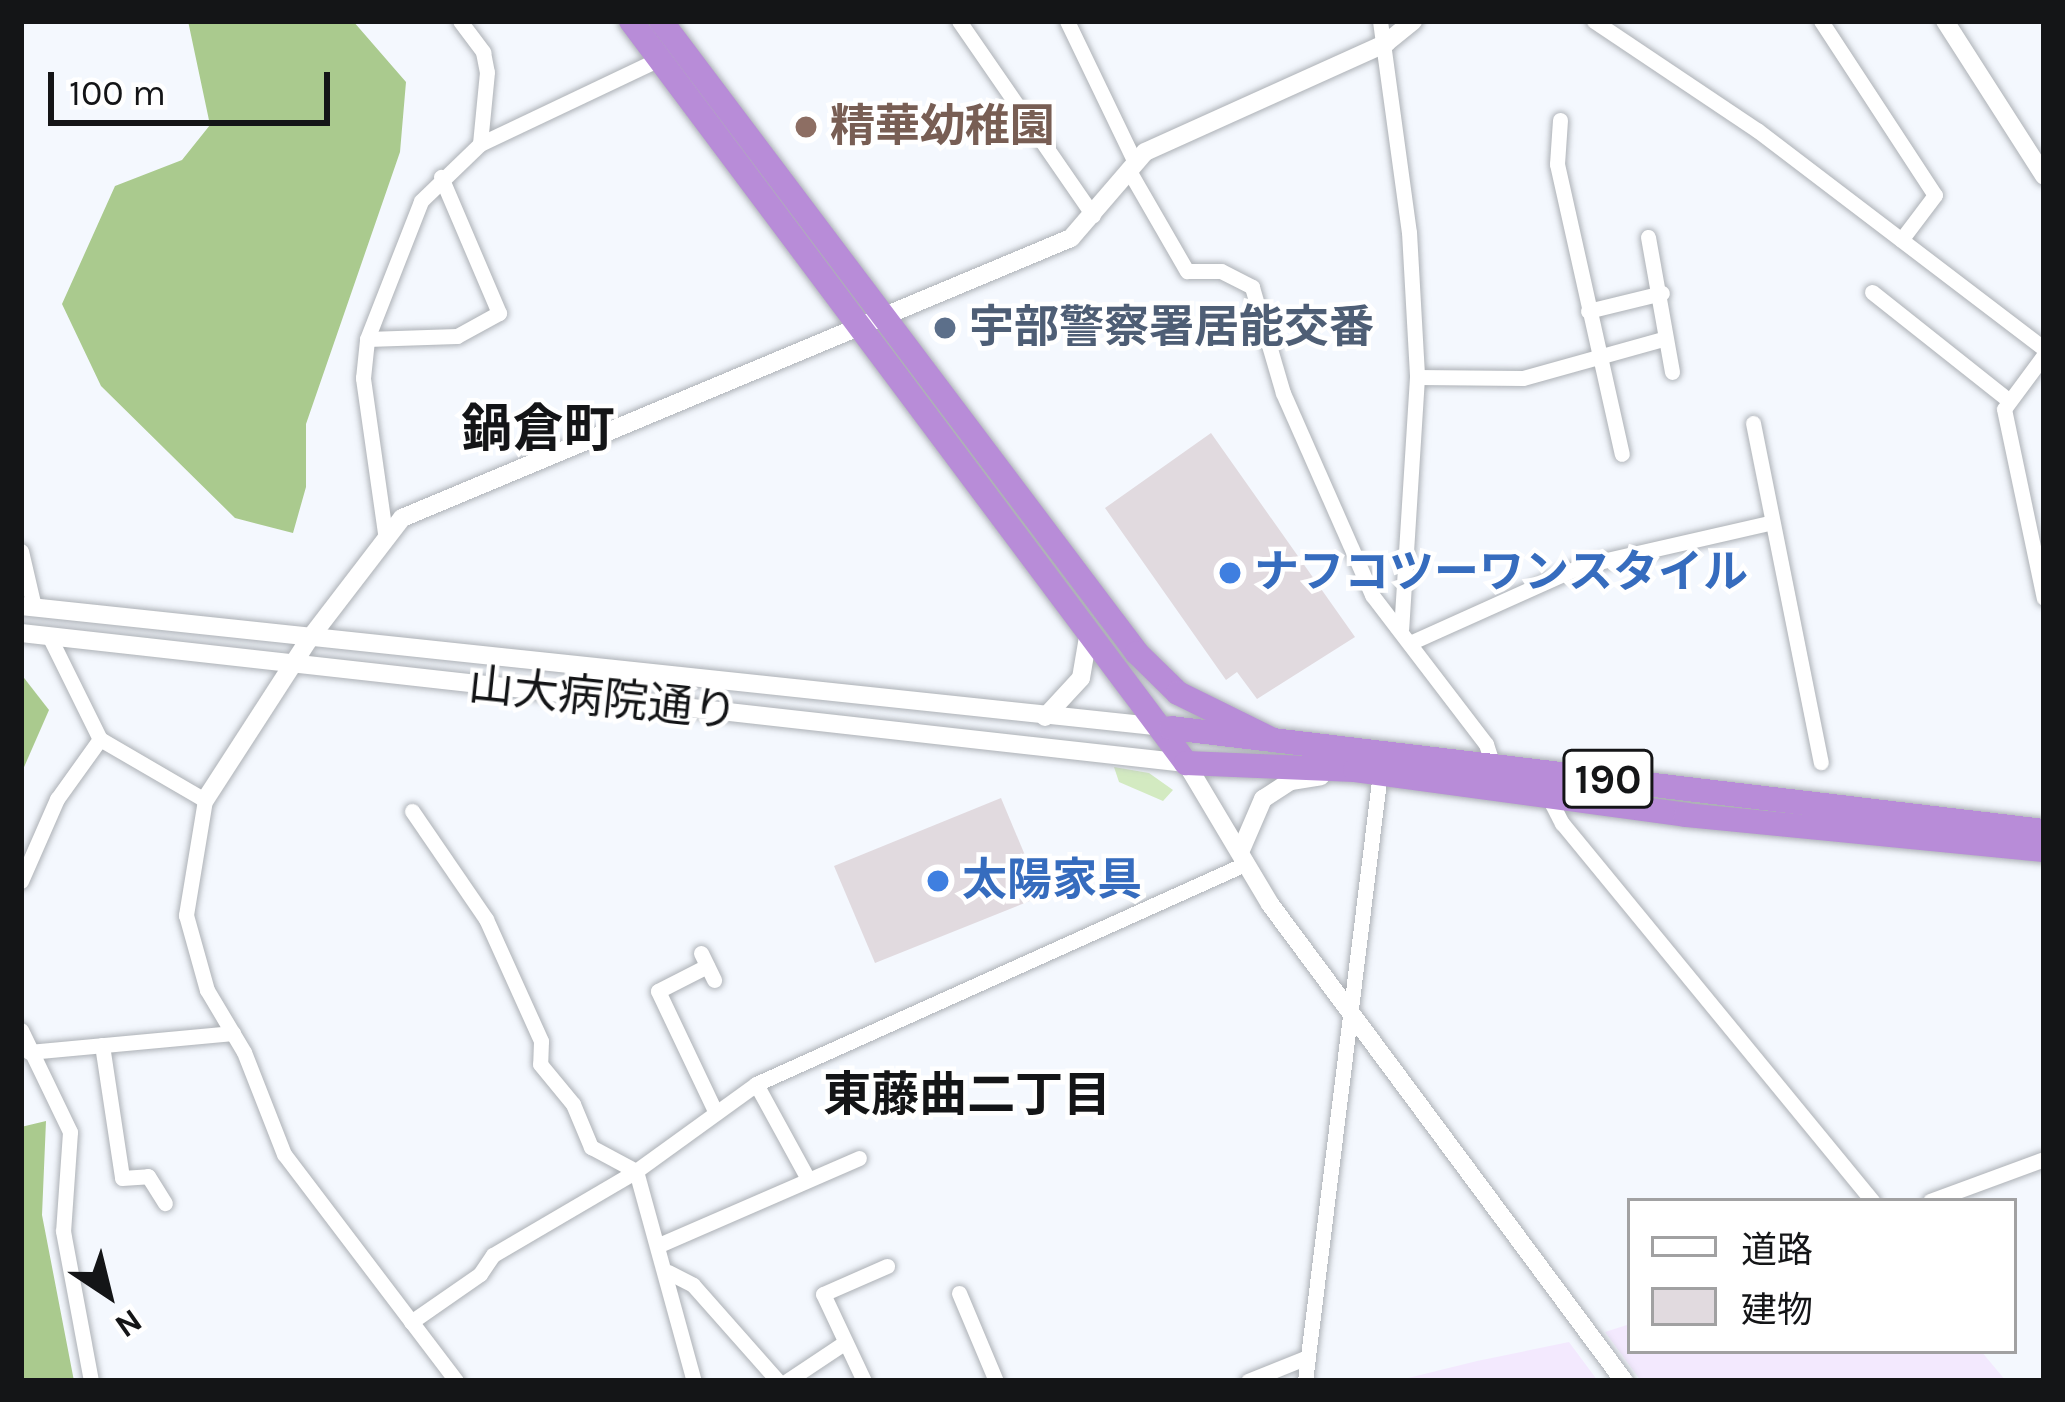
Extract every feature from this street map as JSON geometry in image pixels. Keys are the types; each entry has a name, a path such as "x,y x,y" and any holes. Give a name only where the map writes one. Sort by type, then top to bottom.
{"highway":[{"name":"190","path":"631,21 1088,637 1163,727 2044,831"},
{"name":"190","path":"661,21 1006,484 1158,676 1213,714 1273,740"},
{"name":"190","path":"1006,484 1022,517 1186,763 1367,772 2044,850"}],"street":[{"path":"460,21 476,29 487,72 481,144"},
{"path":"959,21 1093,215"},
{"path":"1067,21 1131,165 1187,271 1221,272 1252,287 1283,393 1372,595 1406,635 1493,765"},
{"path":"1380,21 1386,43 1417,376 1406,635"},
{"path":"456,1381 284,1154 233,1034 207,991 185,914 206,800 310,638 385,533 440,498 1058,244 1093,215 1131,165 1386,43 1413,21"},
{"path":"1594,21 1901,240 2044,352 2007,399"},
{"path":"1821,21 1935,195 1901,240"},
{"path":"1945,21 2044,176"},
{"path":"385,533 365,398 367,339 389,271 441,177 481,144 659,59"},
{"path":"1560,121 1557,164 1622,454"},
{"path":"367,339 457,336 499,313 441,177"},
{"path":"1648,237 1662,293 1672,372"},
{"path":"1872,292 2007,399 2044,598"},
{"path":"1588,311 1662,293"},
{"path":"1417,376 1523,377 1666,338"},
{"path":"1753,423 1769,523 1821,761"},
{"path":"1406,635 1581,566 1769,523"},
{"path":"21,551 28,606"},
{"name":"山大病院通り","path":"28,606 1163,727"},
{"name":"山大病院通り","path":"21,633 291,667 1186,763"},
{"path":"49,636 100,739 206,800"},
{"path":"1045,717 1082,678 1088,637"},
{"path":"21,881 57,799 100,739"},
{"path":"1186,763 1244,857 1351,1011 1624,1381"},
{"path":"1244,857 1251,818 1276,788 1367,772 1351,1011 1305,1381"},
{"path":"1547,794 1562,823 1870,1198"},
{"path":"412,811 486,919 542,1041 540,1064 573,1104 591,1147 636,1171 668,1272 694,1381"},
{"path":"411,1322 480,1274 494,1255 636,1171 756,1084 840,1040 1244,857"},
{"path":"707,966 658,991 715,1112"},
{"path":"21,1030 70,1132 62,1231 83,1310 91,1381"},
{"path":"28,1052 233,1034"},
{"path":"102,1045 122,1178 148,1175 165,1203"},
{"path":"756,1084 808,1178"},
{"path":"659,1245 859,1158"},
{"path":"1938,1198 2044,1159"},
{"path":"864,1381 824,1294 887,1266"},
{"path":"668,1272 693,1285 778,1381"},
{"path":"959,1293 996,1381"},
{"path":"788,1381 844,1343"},
{"path":"1248,1381 1305,1358"}],"shaded area":[{"path":"1627,1325 1627,1354 1984,1354 2006,1381 1641,1381 1605,1332"},
{"path":"1569,1342 1598,1381 1396,1381 1477,1361"}],"green space":[{"path":"188,21 353,21 406,82 400,152 306,424 306,487 293,533 235,518 101,386 62,304 115,186 182,160 210,125"},
{"path":"21,674 49,710 21,774"},
{"path":"1114,767 1149,773 1173,790 1163,801 1119,782"},
{"path":"46,1121 42,1215 74,1381 21,1381 21,1127"}],"building":[{"name":"ナフコツーワンスタイル","path":"1211,433 1355,637 1257,699 1237,672 1226,680 1105,508"},
{"name":"太陽家具","path":"1001,798 1042,896 875,963 834,866"}],"place":[{"name":"精華幼稚園","path":"806,127"},
{"name":"宇部警察署居能交番","path":"945,328"},
{"name":"ナフコツーワンスタイル","path":"1230,573"},
{"name":"太陽家具","path":"938,881"}],"district":[{"name":"鍋倉町","path":"538,429"},
{"name":"東藤曲二丁目","path":"967,1096"}]}
